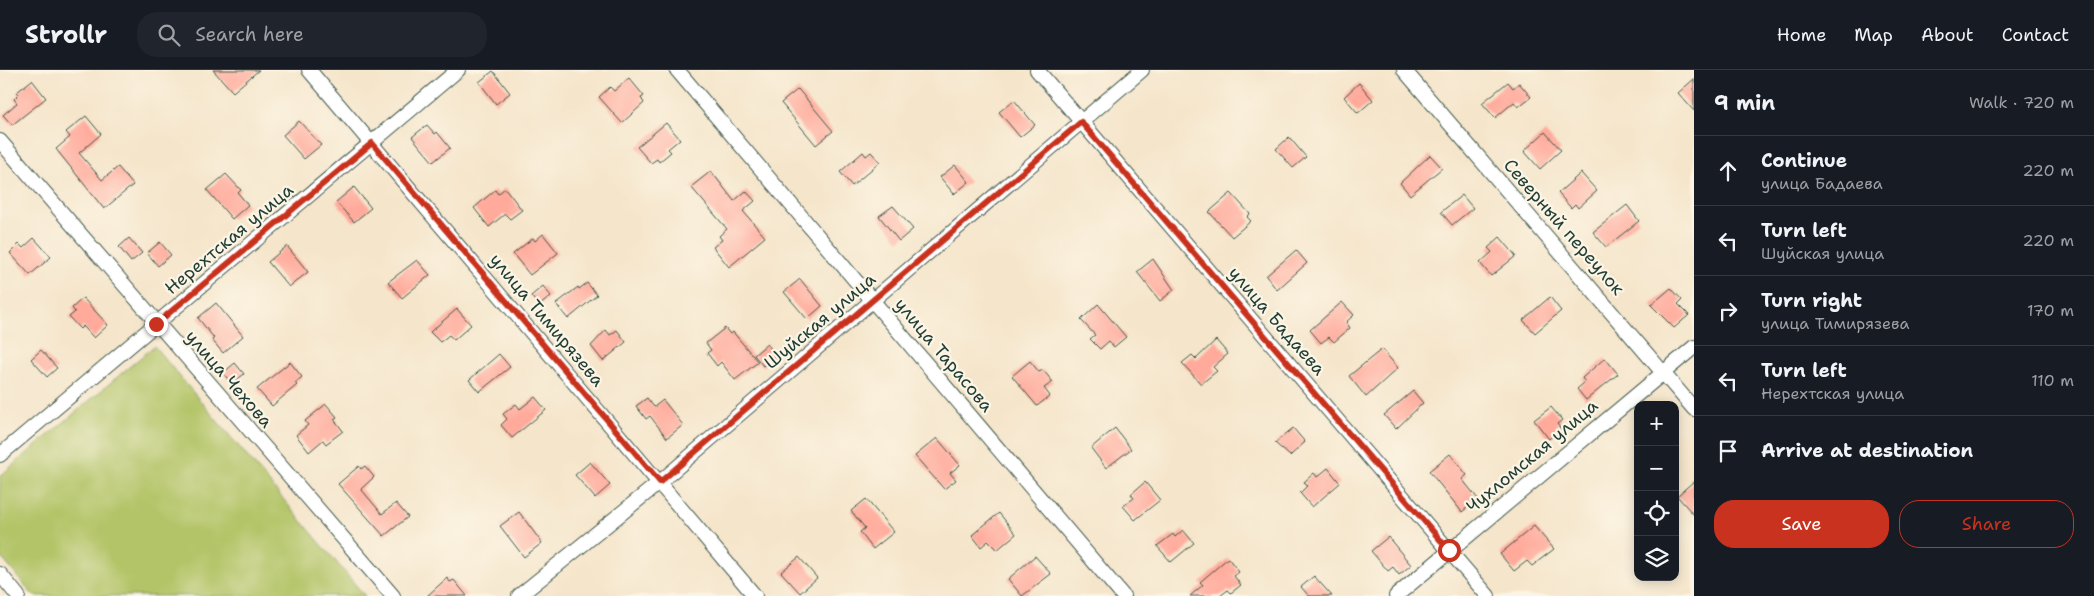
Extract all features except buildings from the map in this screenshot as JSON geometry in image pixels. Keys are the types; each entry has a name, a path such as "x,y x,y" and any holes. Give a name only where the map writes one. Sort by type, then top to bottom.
{"street":[{"name":"улица Тимирязева","path":"310,70 755,596"},
{"name":"Нерехтская улица","path":"0,455 458,70"},
{"name":"улица Тарасова","path":"677,70 1123,596"},
{"name":"улица Бадаева","path":"1037,70 1488,596"},
{"name":"Шуйская улица","path":"519,596 660,482 1142,70"},
{"name":"Северный переулок","path":"1404,70 1694,409"},
{"name":"улица Чехова","path":"0,141 156,324 393,596"},
{"name":"Чухломская улица","path":"1396,596 1694,347"},
{"path":"0,574 18,596"}],"green space":[{"path":"154,346 365,596 34,596 0,556 0,476"}],"route":[{"path":"156,324 372,143 660,482 1081,122 1449,550"}]}
